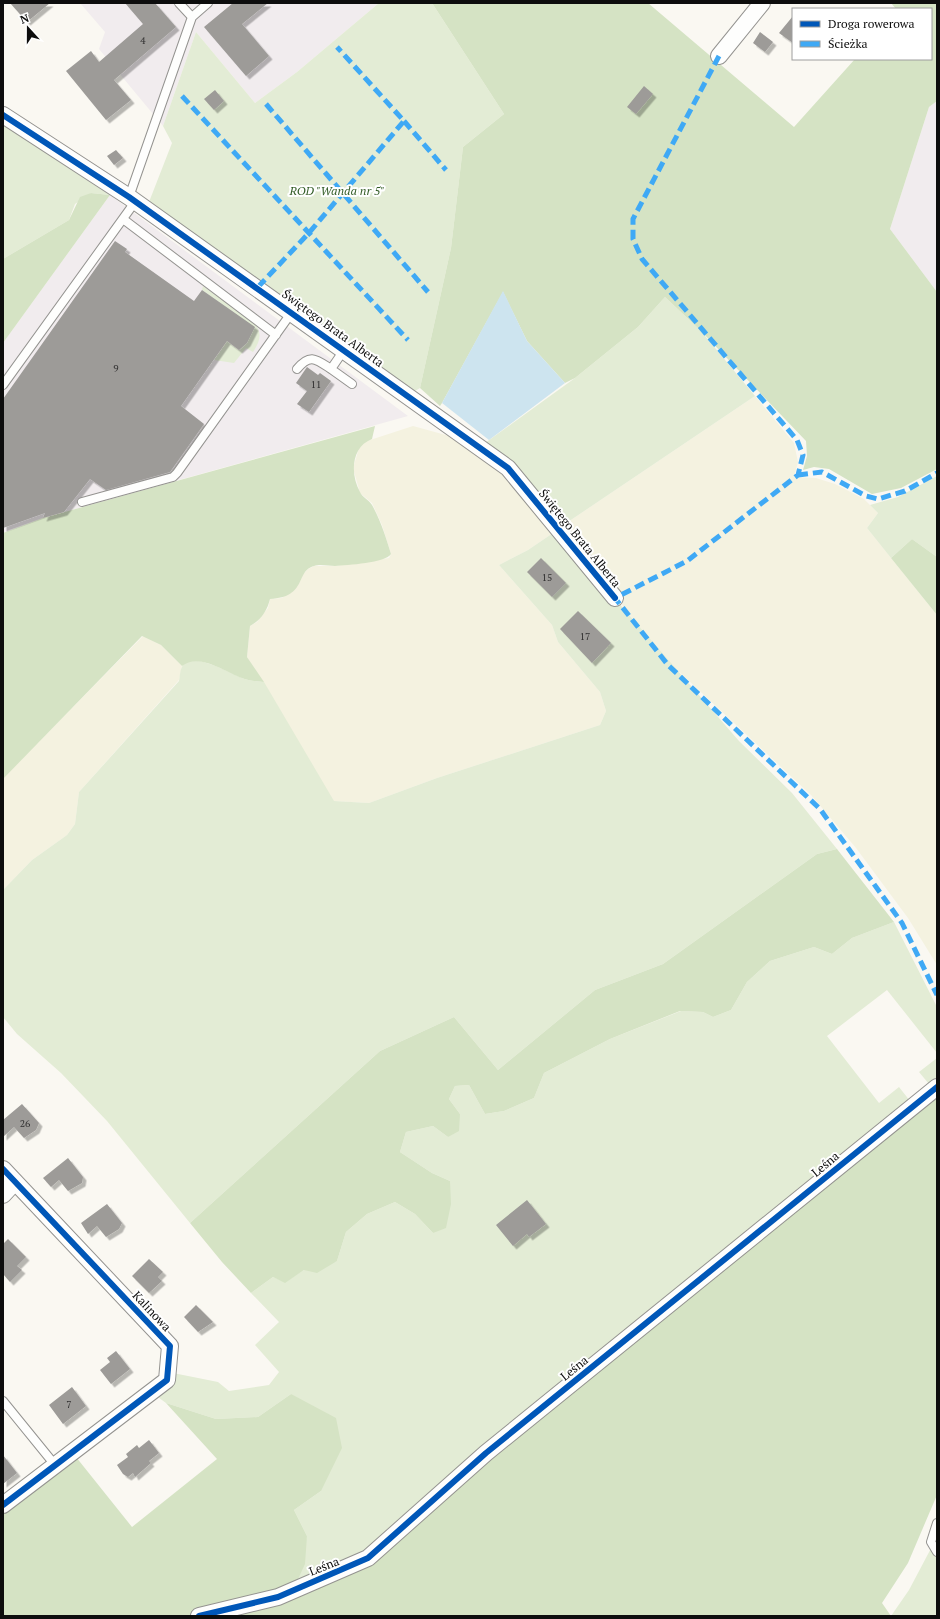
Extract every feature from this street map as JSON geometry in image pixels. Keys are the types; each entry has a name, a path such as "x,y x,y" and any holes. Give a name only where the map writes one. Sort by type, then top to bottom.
{"street":[{"path":"719,56 758,5"},
{"name":"Świętego Brata Alberta","path":"3,115 132,199 508,468 615,598"},
{"name":"Leśna","path":"199,1616 278,1597 368,1558 486,1453 937,1087"},
{"name":"Kalinowa","path":"3,1169 170,1346 167,1380 3,1505"},
{"path":"3,1195 15,1182"}],"lane":[{"path":"179,3 192,17"},
{"path":"3,385 123,220 132,199 192,17 208,3"},
{"path":"123,220 276,335"},
{"path":"82,502 173,477 292,312"},
{"path":"331,369 344,350"},
{"path":"297,369 306,360 313,359 331,369 352,384"},
{"path":"3,1401 55,1465"},
{"path":"937,1523 931,1542 937,1552"}],"shaded area":[{"path":"80,3 379,3 297,72 255,103 196,32 163,126 99,49 105,32"},
{"path":"937,101 937,292 890,229 929,107"},
{"path":"110,195 408,416 43,518 3,533 3,343"},
{"path":"755,396 794,443 798,462 794,477 816,478 835,484 864,499 878,513 867,528 937,615 937,965 908,918 856,848 811,795 658,652 562,526"},
{"path":"413,426 453,437 510,476 556,531 528,550 499,565 552,625 558,642 600,692 606,711 600,725 437,778 369,803 333,801 247,657 250,626 257,622 268,608 270,599 282,598 308,569 314,566 335,566 389,558 391,554 382,525 372,503 360,493 353,468 359,448 364,442"},
{"path":"143,636 161,645 182,666 179,680 79,792 75,824 67,835 32,860 3,890 3,778"}],"green space":[{"name":"ROD \"Wanda nr 5\"","path":"379,3 432,3 504,114 463,147 451,248 420,388 415,391 149,202 172,143 163,126 196,32 255,103 297,72"},
{"path":"432,3 648,3 794,127 854,60 932,60 932,8 895,8 891,3 937,3 937,101 929,107 890,229 937,292 937,469 901,488 872,494 829,469 814,467 803,470 807,456 806,441 701,331 665,297 638,327 575,378 565,383 527,341 503,292 440,406 420,388 451,248 463,147 504,114"},
{"path":"3,125 110,195 91,193 75,204 69,220 3,259"},
{"path":"91,193 110,195 3,343 3,259 69,220 80,197"},
{"path":"203,286 254,323 259,330 259,341 253,352 246,348 234,363 214,360 227,341 239,350 247,343 254,327 202,290"},
{"path":"665,297 701,331 755,396 562,526 485,443 575,378 638,327"},
{"path":"375,426 372,439 360,448 356,455 354,462 355,477 361,494 371,503 375,511 391,554 382,560 366,563 335,566 316,565 304,573 296,589 290,594 270,599 263,615 250,626 247,657 264,682 244,679 212,664 204,662 189,662 182,666 161,645 142,636 3,779 3,533 43,518"},
{"path":"937,476 937,557 912,539 891,558 867,528 878,513 870,505 898,497"},
{"path":"556,531 739,741 792,793 837,849 817,854 663,964 595,990 498,1070 454,1017 380,1051 190,1223 107,1121 61,1073 17,1034 3,1017 3,890 32,860 67,835 75,824 79,792 179,681 182,667 188,662 203,662 221,668 244,679 264,682 334,801 369,803 437,778 600,725 606,711 600,692 558,642 552,625 499,565 528,550"},
{"path":"912,539 937,557 937,615 891,558"},
{"path":"837,849 894,922 852,938 832,954 814,947 770,961 747,982 731,1010 713,1017 703,1012 680,1011 610,1039 544,1073 534,1098 504,1111 485,1114 469,1085 455,1086 449,1099 460,1114 459,1131 448,1137 433,1126 406,1132 400,1152 432,1173 450,1181 451,1204 446,1228 433,1233 415,1214 395,1202 367,1214 346,1232 337,1261 317,1273 304,1270 285,1283 273,1277 251,1293 222,1262 190,1223 380,1051 454,1017 498,1070 595,990 663,964 817,854"},
{"path":"894,922 937,1007 937,1053 887,990 827,1036 879,1103 899,1087 914,1106 368,1558 293,1590 307,1536 294,1510 321,1491 291,1394 258,1417 216,1419 166,1403 151,1392 168,1372 218,1382 229,1391 269,1385 279,1372 255,1345 279,1322 251,1293 273,1277 285,1282 304,1270 337,1261 346,1232 367,1214 395,1202 415,1214 433,1233 450,1181 432,1173 400,1152 406,1132 433,1126 448,1137 460,1114 449,1099 455,1086 469,1085 485,1114 504,1111 534,1098 544,1073 610,1039 681,1011 703,1012 713,1017 731,1010 747,982 770,961 814,947 832,954 852,938"},
{"path":"937,1058 937,1078 929,1084 919,1072"},
{"path":"937,1086 937,1495 908,1563 882,1603 891,1616 3,1616 3,1505 72,1452 132,1527 217,1459 166,1403 216,1419 258,1417 291,1394 336,1418 342,1448 321,1491 294,1510 307,1536 305,1564 293,1590 368,1558"},
{"path":"937,1537 937,1616 891,1616 909,1590"}],"water":[{"path":"503,291 527,341 565,383 489,440 442,403"}],"building":[{"path":"10,3 50,3 27,22"},
{"path":"125,3 155,3 176,27 114,80 131,100 106,120 66,71 91,51 99,62 143,24"},
{"path":"233,3 268,3 242,24 269,56 246,76 204,27"},
{"path":"792,17 792,42 779,33"},
{"path":"760,32 773,42 765,52 753,43"},
{"path":"644,86 653,94 636,114 627,107"},
{"path":"215,90 224,101 214,110 204,99"},
{"path":"116,150 123,158 114,165 107,156"},
{"path":"115,241 127,249 125,252 194,301 202,290 255,327 247,343 239,350 227,341 181,406 204,424 170,472 106,490 90,479 64,512 43,518 45,513 3,528 3,399"},
{"path":"307,367 318,375 320,373 331,381 309,412 297,404 307,391 296,383"},
{"path":"541,558 566,583 552,597 527,572"},
{"path":"578,611 611,643 592,663 560,629"},
{"path":"22,1104 39,1123 36,1130 24,1138 14,1127 3,1137 3,1120"},
{"path":"68,1158 83,1177 82,1183 68,1191 59,1180 51,1187 43,1178"},
{"path":"527,1200 546,1224 529,1237 527,1234 513,1246 496,1225"},
{"path":"107,1204 122,1223 119,1229 106,1237 97,1226 88,1234 81,1223"},
{"path":"8,1239 26,1257 17,1266 22,1270 10,1282 3,1274 3,1244"},
{"path":"149,1259 163,1272 158,1277 162,1281 149,1293 132,1276"},
{"path":"196,1305 213,1322 198,1332 184,1317"},
{"path":"116,1351 130,1369 111,1384 100,1370 110,1362 107,1358"},
{"path":"72,1387 86,1406 63,1424 49,1405"},
{"path":"149,1440 159,1453 149,1461 151,1463 135,1477 133,1473 128,1477 123,1474 117,1465 128,1457 126,1454 137,1445 139,1448"},
{"path":"3,1455 17,1473 3,1484"}],"marked path":[{"path":"258,287 308,234 404,121 337,47"},
{"path":"719,56 633,219 633,239 642,259 797,440 803,455 798,475 687,561 615,598 668,665 820,809 902,923 937,995"},
{"path":"182,96 408,340"},
{"path":"266,104 428,292"},
{"path":"404,121 446,170"},
{"path":"798,475 822,472 866,496 878,499 905,491 937,473"}],"cycle path":[{"path":"3,115 129,197 508,468 615,598"},
{"path":"199,1616 278,1597 368,1558 486,1453 937,1087"},
{"path":"3,1169 170,1346 167,1380 3,1505"}]}
